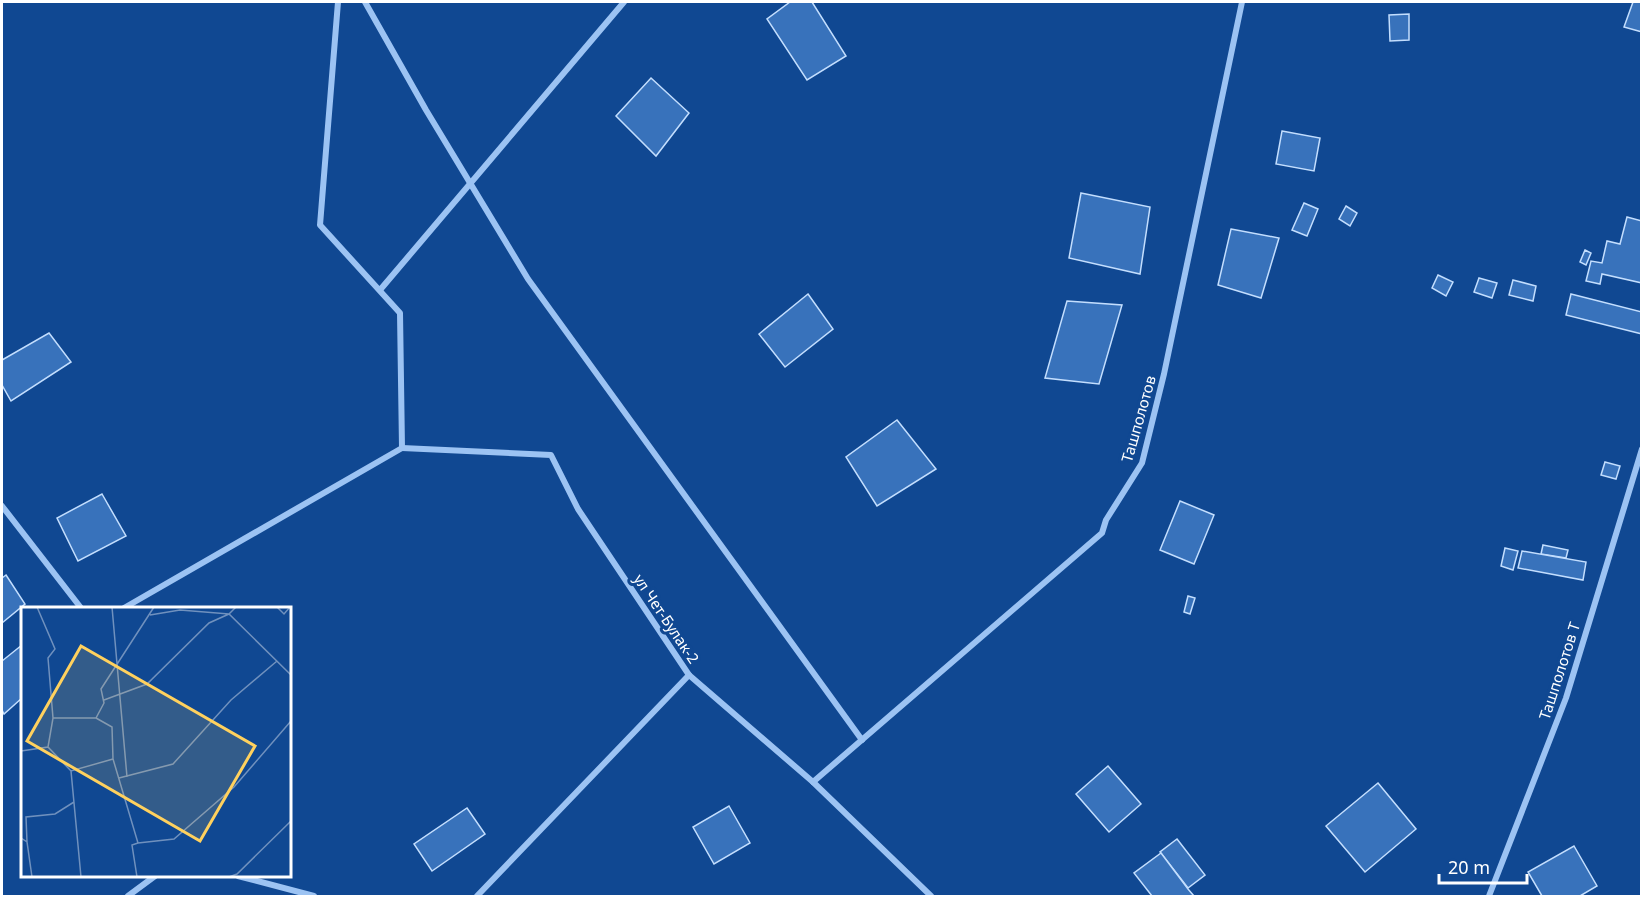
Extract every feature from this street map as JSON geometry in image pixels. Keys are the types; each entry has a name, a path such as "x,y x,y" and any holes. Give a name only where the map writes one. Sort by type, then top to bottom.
{"street":[{"path":"127,607 402,448 400,313 320,225 338,2"},
{"path":"365,2 528,279 694,512 862,740"},
{"path":"380,290 624,2"},
{"name":"Ташполотов","path":"813,782 1102,533 1106,520 1142,463 1164,374 1242,2"},
{"name":"ул Чет-Булак-2","path":"402,448 551,454 578,509 689,675 813,782 931,897"},
{"name":"Ташполотов Т","path":"1489,897 1566,698 1641,449"},
{"path":"2,506 79,607"},
{"path":"477,897 689,675"},
{"path":"128,897 154,877"},
{"path":"242,877 314,897"}],"building":[{"path":"790,2 812,2 846,56 807,80 767,19"},
{"path":"1633,2 1642,2 1642,32 1624,27"},
{"path":"1409,14 1409,40 1390,41 1389,15"},
{"path":"651,78 689,113 656,156 616,116"},
{"path":"1282,131 1320,138 1314,171 1276,164"},
{"path":"1081,193 1150,207 1140,274 1069,258"},
{"path":"1304,203 1318,209 1307,236 1292,230"},
{"path":"1346,206 1357,213 1350,226 1339,219"},
{"path":"1627,217 1642,221 1642,283 1602,274 1600,284 1586,281 1591,261 1602,263 1607,241 1620,244"},
{"path":"1231,229 1279,238 1261,298 1218,285"},
{"path":"1585,250 1591,253 1586,265 1580,262"},
{"path":"1438,275 1453,282 1446,296 1432,288"},
{"path":"1479,278 1497,283 1492,298 1474,292"},
{"path":"1513,280 1536,286 1533,301 1509,295"},
{"path":"808,294 833,329 785,367 759,334"},
{"path":"1571,294 1642,312 1642,334 1566,315"},
{"path":"1067,301 1122,305 1099,384 1045,378"},
{"path":"49,333 71,362 11,401 2,385 2,360"},
{"path":"897,420 936,469 877,506 846,457"},
{"path":"1605,462 1620,466 1616,479 1601,475"},
{"path":"102,494 126,536 78,561 57,518"},
{"path":"1180,501 1214,515 1194,564 1160,550"},
{"path":"1543,545 1568,550 1566,558 1541,554"},
{"path":"1505,548 1518,551 1513,570 1501,566"},
{"path":"1522,551 1586,562 1583,580 1518,568"},
{"path":"6,575 25,604 2,623 2,578"},
{"path":"1188,596 1195,598 1190,614 1184,612"},
{"path":"21,646 21,699 4,714 2,710 2,661"},
{"path":"1108,766 1141,804 1109,832 1076,794"},
{"path":"1378,783 1416,829 1365,872 1326,826"},
{"path":"729,806 750,843 714,864 693,827"},
{"path":"467,808 485,834 432,871 414,844"},
{"path":"1177,839 1205,875 1188,888 1160,852"},
{"path":"1574,846 1597,886 1580,896 1542,896 1528,872"},
{"path":"1161,853 1194,896 1152,896 1134,873"}]}
